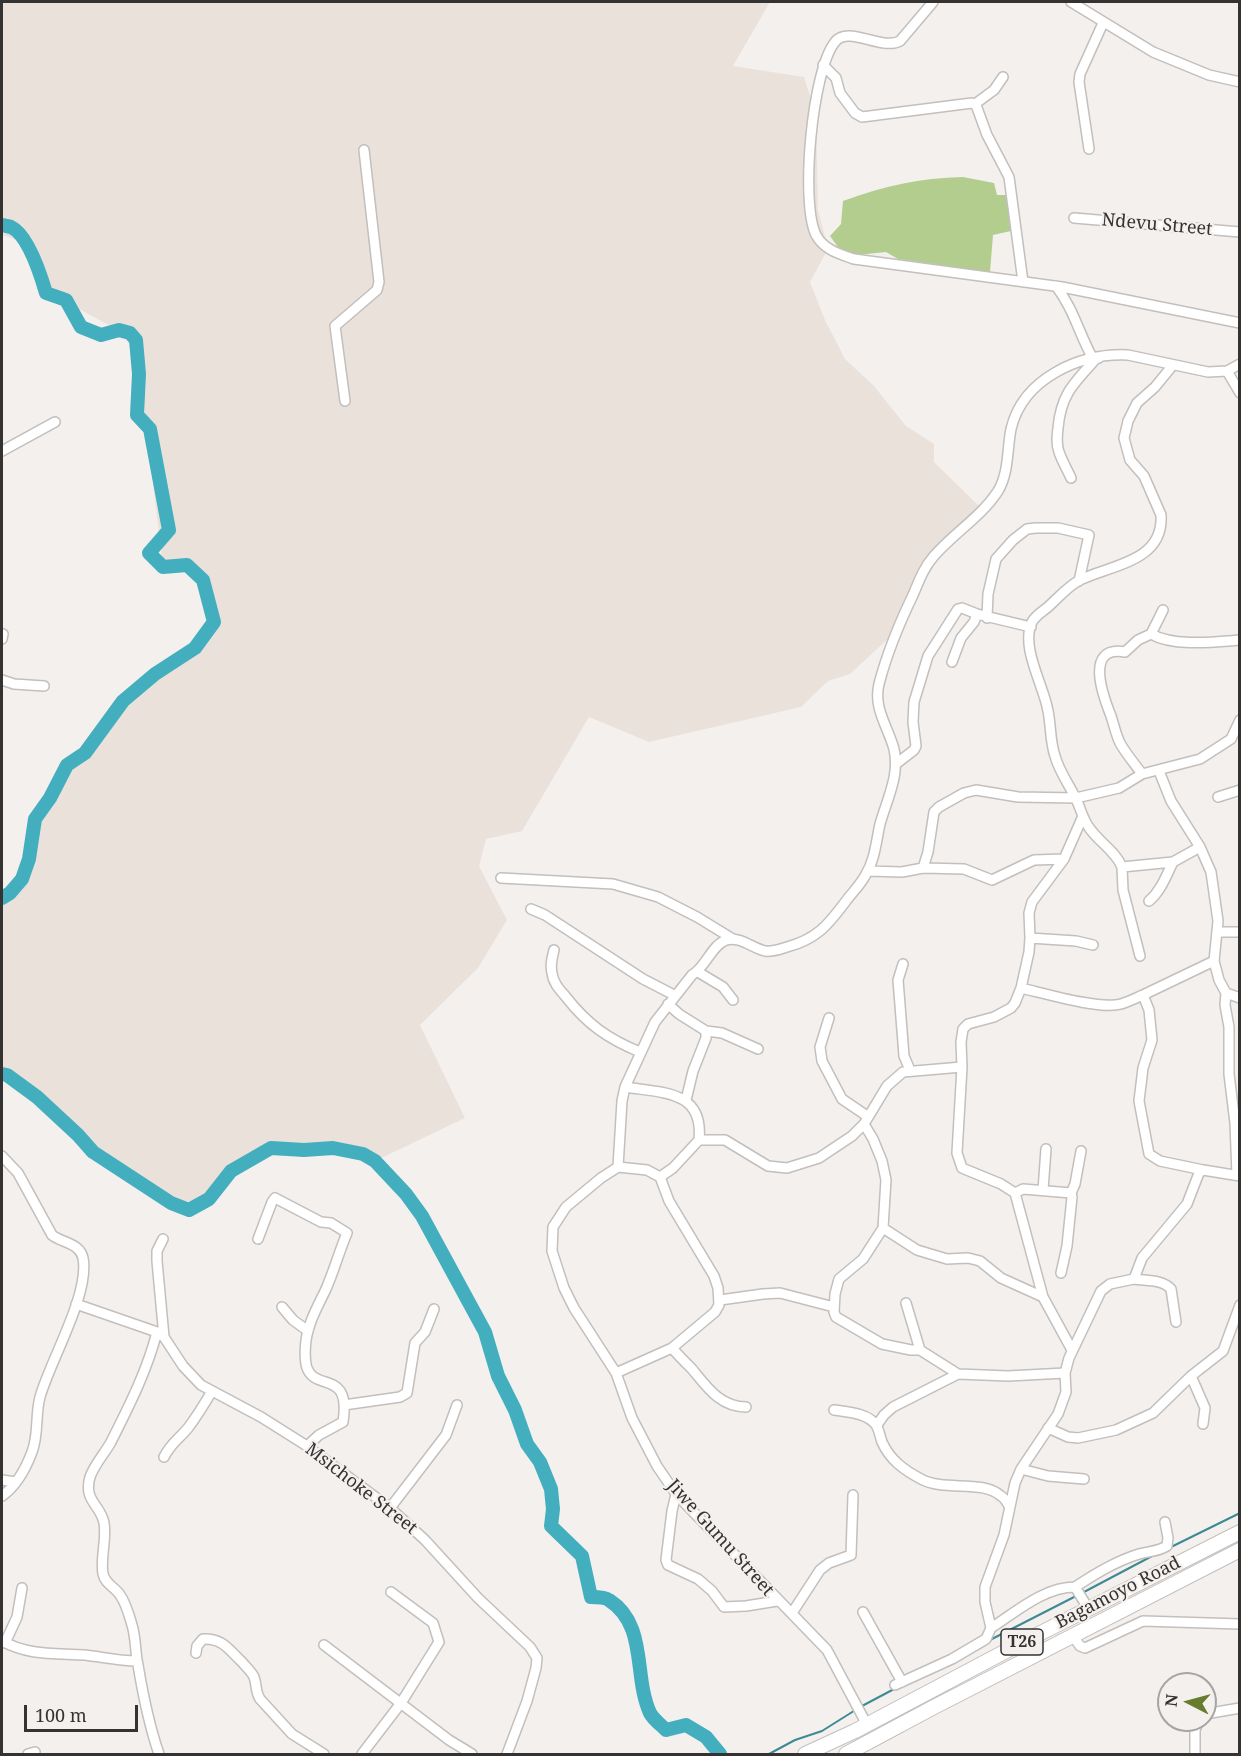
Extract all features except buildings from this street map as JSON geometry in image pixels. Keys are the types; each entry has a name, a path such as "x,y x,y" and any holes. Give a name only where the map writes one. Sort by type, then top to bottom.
{"highway":[{"name":"Bagamoyo Road","path":"805,1755 1239,1532"},
{"name":"Bagamoyo Road","path":"846,1755 865,1750 1072,1635 1239,1550"}],"street":[{"path":"933,2 900,41 887,44 854,36 840,38 836,40 823,65 813,117 809,204 817,237 828,249 854,259 1056,286 1239,323"},
{"path":"1071,2 1153,52 1178,63 1239,82"},
{"path":"1089,149 1079,82 1080,74 1103,23"},
{"path":"823,65 836,78 840,93 855,113 862,117 975,104 994,90 1003,77"},
{"path":"975,104 987,135 1009,177 1023,282"},
{"path":"345,401 335,326 376,290 380,282 364,150"},
{"name":"Ndevu Street","path":"1074,218 1239,232"},
{"path":"1056,286 1069,304 1086,347 1092,357 1098,358"},
{"path":"501,878 614,884 658,897 733,939 764,951 775,951 814,937 825,927 868,871 874,856 896,764 894,750 879,709 877,696 896,632 924,570 933,557 986,505 998,490 1005,469 1015,418 1029,395 1038,384 1065,367 1115,354 1208,372 1227,371 1239,364"},
{"path":"1071,478 1058,451 1060,410 1065,395 1074,382 1098,358"},
{"path":"1140,956 1123,890 1122,867 1111,849 1094,835 1067,785 1054,754 1048,710 1030,650 1031,627 1032,621 1079,581 1107,568 1121,566 1132,561 1144,554 1156,537 1162,522 1161,515 1144,476 1131,460 1124,432 1137,403 1155,387 1173,365"},
{"path":"1227,371 1239,393"},
{"path":"2,451 55,422"},
{"path":"987,618 988,594 996,559 1001,551 1027,530 1058,528 1089,535 1079,581"},
{"path":"896,764 916,746 913,722 914,702 928,656 958,609 962,608 987,618 1031,627"},
{"path":"1142,774 1121,744 1102,694 1100,664 1107,654 1118,650 1125,652 1138,640 1151,634 1163,610"},
{"path":"952,662 961,638 974,622 976,614"},
{"path":"1151,634 1157,638 1177,641 1239,640"},
{"path":"2,680 14,684 44,686"},
{"path":"923,868 934,813 939,807 964,792 976,790 1018,797 1076,798 1119,788 1142,774 1200,759 1231,739 1239,720"},
{"path":"1231,739 1239,747"},
{"path":"1143,995 1152,1028 1152,1040 1143,1068 1139,1101 1149,1154 1160,1161 1238,1176 1229,1074 1226,993 1219,980 1214,961 1218,932 1216,898 1211,872 1200,846 1171,801 1159,771"},
{"path":"1218,797 1239,790"},
{"path":"1072,1350 1043,1297 1015,1193 1001,1184 962,1168 958,1161 963,1029 968,1024 994,1017 1011,1008 1021,988 1030,938 1029,913 1032,902 1064,859 1083,816"},
{"path":"1122,867 1173,862 1200,846"},
{"path":"868,871 902,872 923,868 972,870 983,877 992,879 1034,860 1064,859"},
{"path":"1149,901 1163,883 1173,862"},
{"path":"531,909 545,915 643,979 674,995"},
{"path":"1218,932 1239,932"},
{"path":"1030,938 1076,941 1093,945"},
{"path":"616,1373 672,1348 715,1312 720,1300 714,1276 669,1201 660,1177 647,1170 618,1167 624,1087 655,1022 674,995 698,972 720,944 733,939"},
{"path":"554,950 551,962 555,984 578,1013 599,1031 640,1052"},
{"path":"1021,988 1071,1000 1119,1005 1214,961"},
{"path":"903,964 898,980 904,1056 910,1070"},
{"path":"698,972 723,987 733,1000"},
{"path":"1226,993 1239,998"},
{"path":"668,1004 706,1031 722,1033 758,1049"},
{"path":"829,1018 820,1047 822,1061 842,1099 865,1120 882,1161 886,1180 883,1228 863,1259 839,1280 835,1294 836,1317 870,1338 901,1348 920,1350 958,1374"},
{"path":"686,1100 693,1071 706,1038 706,1031"},
{"path":"699,1140 725,1140 768,1166 787,1168 819,1158 852,1136 887,1086 903,1072 962,1067"},
{"path":"624,1087 677,1096 686,1100 699,1117 699,1140 673,1168 660,1177"},
{"path":"1043,1190 1046,1149"},
{"path":"1061,1273 1067,1246 1071,1193 1075,1184 1081,1151"},
{"path":"2,1156 18,1173 52,1234 81,1251 84,1267 76,1304 40,1396 33,1450 16,1482 2,1496"},
{"name":"Jiwe Gumu Street","path":"618,1167 601,1178 566,1208 553,1227 552,1251 564,1288 573,1308 616,1373 632,1418 657,1466 676,1494 827,1650 866,1723"},
{"path":"1134,1279 1143,1258 1187,1204 1196,1178 1203,1170"},
{"path":"1015,1193 1023,1189 1071,1193"},
{"path":"258,1239 275,1198 321,1222 331,1223 347,1233 308,1331 306,1366 315,1377 338,1389 344,1398 343,1422 319,1435 307,1446"},
{"path":"883,1228 917,1250 948,1259 968,1258 980,1261 1001,1278 1043,1297"},
{"path":"159,1755 152,1733 137,1661 136,1641 126,1606 119,1593 104,1578 105,1525 89,1497 89,1485 90,1476 105,1453 135,1394 161,1334 157,1251 163,1239"},
{"path":"991,1628 985,1602 985,1587 998,1554 1015,1483 1020,1469 1058,1414 1066,1392 1065,1373 1072,1350 1101,1291 1110,1284 1134,1279 1164,1283 1172,1289 1176,1322"},
{"path":"720,1300 780,1293 834,1307"},
{"path":"906,1303 920,1350"},
{"path":"76,1304 161,1334"},
{"path":"1048,1428 1068,1437 1078,1438 1116,1430 1153,1413 1191,1376 1223,1351 1239,1305"},
{"path":"282,1307 293,1320 308,1331"},
{"path":"344,1405 400,1397 407,1393 415,1343 425,1332 434,1309"},
{"name":"Msichoke Street","path":"161,1334 193,1378 307,1446 390,1508 425,1540 478,1598 530,1647 537,1658 533,1682 507,1755"},
{"path":"672,1348 711,1392 725,1403 735,1407 746,1407"},
{"path":"877,1425 884,1414 893,1407 958,1374 1008,1376 1065,1373"},
{"path":"1191,1376 1205,1408 1203,1424"},
{"path":"164,1457 170,1445 188,1427 212,1391"},
{"path":"390,1508 446,1435 457,1405"},
{"path":"834,1410 856,1413 877,1425 885,1448 896,1463 912,1474 938,1485 990,1490 1001,1496 1010,1507"},
{"path":"1020,1469 1048,1476 1084,1479"},
{"path":"2,1480 16,1482"},
{"path":"676,1494 669,1532 666,1560 668,1565 693,1576 712,1591 724,1607 738,1607 777,1600"},
{"path":"792,1613 820,1570 829,1563 851,1555 853,1495"},
{"path":"863,1612 899,1683 986,1639 991,1628 1046,1594 1064,1587 1075,1587 1097,1572 1141,1553 1154,1552 1167,1546 1165,1522"},
{"path":"1075,1587 1089,1608"},
{"path":"22,1588 17,1617 3,1642 20,1650 34,1653 84,1655 137,1661"},
{"path":"362,1755 401,1703 439,1642 433,1623 391,1592"},
{"path":"1072,1635 1080,1646 1085,1648 1143,1621 1239,1624"},
{"path":"196,1653 197,1646 203,1639 212,1639 225,1644 255,1678 256,1693 260,1699 292,1734 324,1755"},
{"path":"324,1645 472,1755"},
{"path":"1217,1712 1239,1708"},
{"path":"1195,1732 1195,1755"}],"shaded area":[{"path":"2,2 770,2 733,66 804,77 816,114 818,210 828,249 810,282 825,320 845,359 874,386 906,426 934,444 934,462 982,509 920,574 891,636 850,674 828,681 801,707 649,742 589,717 522,831 486,839 479,866 507,920 478,968 420,1025 465,1118 375,1161 333,1148 271,1148 231,1171 209,1199 171,1203 93,1152 37,1097 2,1076 2,896 10,893 34,830 67,765 123,701 195,648 214,622 203,580 187,565 163,567 136,340 57,297 24,242 2,235"}],"green space":[{"path":"963,177 994,183 997,195 1008,195 1011,231 993,235 990,272 898,259 886,252 857,255 838,247 830,236 841,224 843,201 902,184"}],"waterway":[{"path":"2,225 11,227 23,238 33,257 46,293 66,300 81,327 101,335 119,330 130,333 136,340 139,374 137,415 150,429 169,530 149,553 163,567 187,565 203,580 214,622 195,648 155,674 123,701 85,753 67,765 50,798 35,819 29,859 22,879 10,893 2,898"},
{"path":"2,1074 7,1075 37,1097 93,1152 171,1203 189,1210 209,1199 231,1171 271,1148 304,1150 333,1148 363,1154 375,1161 406,1194 422,1216 485,1332 498,1376 515,1410 527,1444 540,1462 551,1489 553,1509 551,1526 582,1556 591,1597 609,1600 621,1611 629,1623 635,1637 645,1699 650,1713 666,1730 686,1725 706,1737 720,1754"},
{"path":"1169,1548 1240,1513"},
{"path":"1084,1592 1154,1555"},
{"path":"990,1640 1078,1595"},
{"path":"862,1706 896,1688"},
{"path":"769,1754 795,1740 822,1731 857,1709"},
{"path":"871,1748 903,1731"}]}
